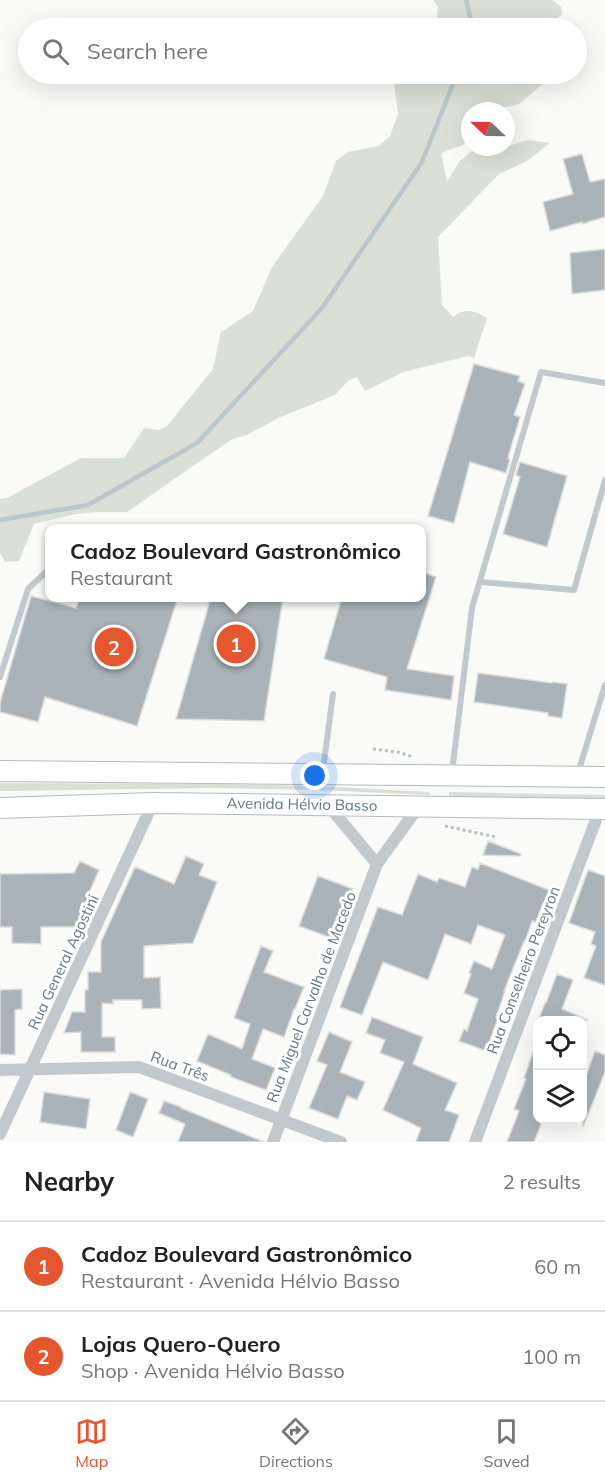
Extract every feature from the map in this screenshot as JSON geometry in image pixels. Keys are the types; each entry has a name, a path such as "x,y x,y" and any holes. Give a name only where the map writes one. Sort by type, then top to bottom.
{"main road":[{"name":"Avenida Hélvio Basso","path":"0,771 605,777"},
{"name":"Avenida Hélvio Basso","path":"0,808 153,803 602,809"}],"street":[{"name":"Rua General Agostini","path":"0,1134 153,803"},
{"path":"327,804 377,864"},
{"name":"Rua Miguel Carvalho de Macedo","path":"273,1142 377,864 419,806"},
{"name":"Rua Conselheiro Pereyron","path":"475,1142 602,809"},
{"name":"Rua Três","path":"0,1070 139,1067 341,1142"}],"lane":[{"path":"451,776 472,608 541,372 605,383"},
{"path":"481,582 574,590 605,480"},
{"path":"0,677 28,589 45,573"},
{"path":"577,777 605,686"},
{"path":"322,775 333,694"}],"shaded area":[{"path":"433,0 553,0 561,7 562,14 558,18 437,18 438,7"},
{"path":"394,84 542,84 515,105 515,102 461,102 461,146 441,153 447,182 459,162 466,156 515,156 515,144 527,140 550,143 527,161 499,174 438,237 442,305 453,317 470,311 487,318 474,358 468,356 403,372 365,391 357,377 349,380 335,395 278,418 247,435 232,439 127,512 76,514 34,524 19,561 5,562 0,553 0,499 7,498 81,458 124,458 144,428 159,430 167,426 213,369 221,332 253,311 272,267 323,196 336,161 348,152 379,146 390,136 398,114"},
{"path":"0,783 317,786 429,792 430,795 213,788 0,791"},
{"path":"449,792 605,795 605,799 449,796"}],"building":[{"path":"582,154 590,182 605,179 605,217 550,231 543,202 573,194 563,159"},
{"path":"605,249 605,290 572,294 570,253"},
{"path":"474,364 520,376 518,381 525,384 514,415 520,417 506,473 470,462 454,523 428,516"},
{"path":"520,462 567,476 547,547 503,534 520,477 516,475"},
{"path":"426,573 436,577 407,669 454,676 451,700 385,690 387,677 324,659 341,602 426,602"},
{"path":"31,596 45,600 45,602 76,608 78,602 176,602 137,726 45,697 38,722 0,712 0,703"},
{"path":"210,602 282,602 264,721 176,719"},
{"path":"478,673 567,684 562,718 548,716 548,713 474,702"},
{"path":"488,841 521,854 520,856 483,855"},
{"path":"186,856 204,864 199,875 217,882 193,943 144,946 144,978 160,977 161,1008 142,1009 142,1000 113,1000 113,1004 102,1003 102,1037 115,1037 115,1052 81,1052 81,1032 64,1033 72,1012 85,1012 88,972 101,972 101,942 135,867 174,884"},
{"path":"80,861 99,870 87,897 91,898 77,927 41,927 41,944 12,943 12,927 0,927 0,874 74,873"},
{"path":"480,863 554,892 548,905 543,903 536,922 532,921 504,991 496,1017 498,1018 486,1051 459,1041 464,1029 467,1031 478,999 464,993 474,961 492,969 505,935 478,925 471,944 445,934 428,980 383,962 362,1015 340,1007 378,907 402,915 418,874 437,882 439,878 465,887 472,867 478,869"},
{"path":"588,870 605,876 605,985 584,978 596,946 591,944 595,932 569,923"},
{"path":"318,876 353,889 334,939 299,926"},
{"path":"261,946 273,951 264,972 304,987 284,1037 263,1029 252,1059 275,1068 266,1090 197,1061 208,1034 242,1049 250,1024 234,1018"},
{"path":"557,974 573,980 562,1009 579,1016 540,1016"},
{"path":"22,989 22,1009 15,1010 15,1055 0,1054 0,990"},
{"path":"372,1017 423,1037 413,1064 457,1083 445,1110 459,1115 449,1142 416,1142 421,1128 383,1110 404,1062 380,1053 385,1040 366,1033"},
{"path":"329,1032 352,1042 340,1072 365,1082 357,1100 347,1096 338,1119 309,1108 327,1065 317,1061"},
{"path":"595,1051 605,1055 605,1072 587,1117 587,1073"},
{"path":"533,1052 533,1124 541,1124 534,1142 507,1142 519,1111 514,1109 526,1079 524,1078"},
{"path":"44,1092 90,1099 86,1129 40,1122"},
{"path":"130,1092 148,1099 133,1137 116,1130"},
{"path":"164,1101 264,1142 178,1142 185,1124 159,1113"}],"waterway":[{"path":"466,0 470,18"},
{"path":"0,520 88,505 197,443 322,308 422,162 453,84"}],"place":[{"name":"Cadoz Boulevard Gastronômico","path":"236,644"},
{"name":"Lojas Quero-Quero","path":"114,647"}]}
